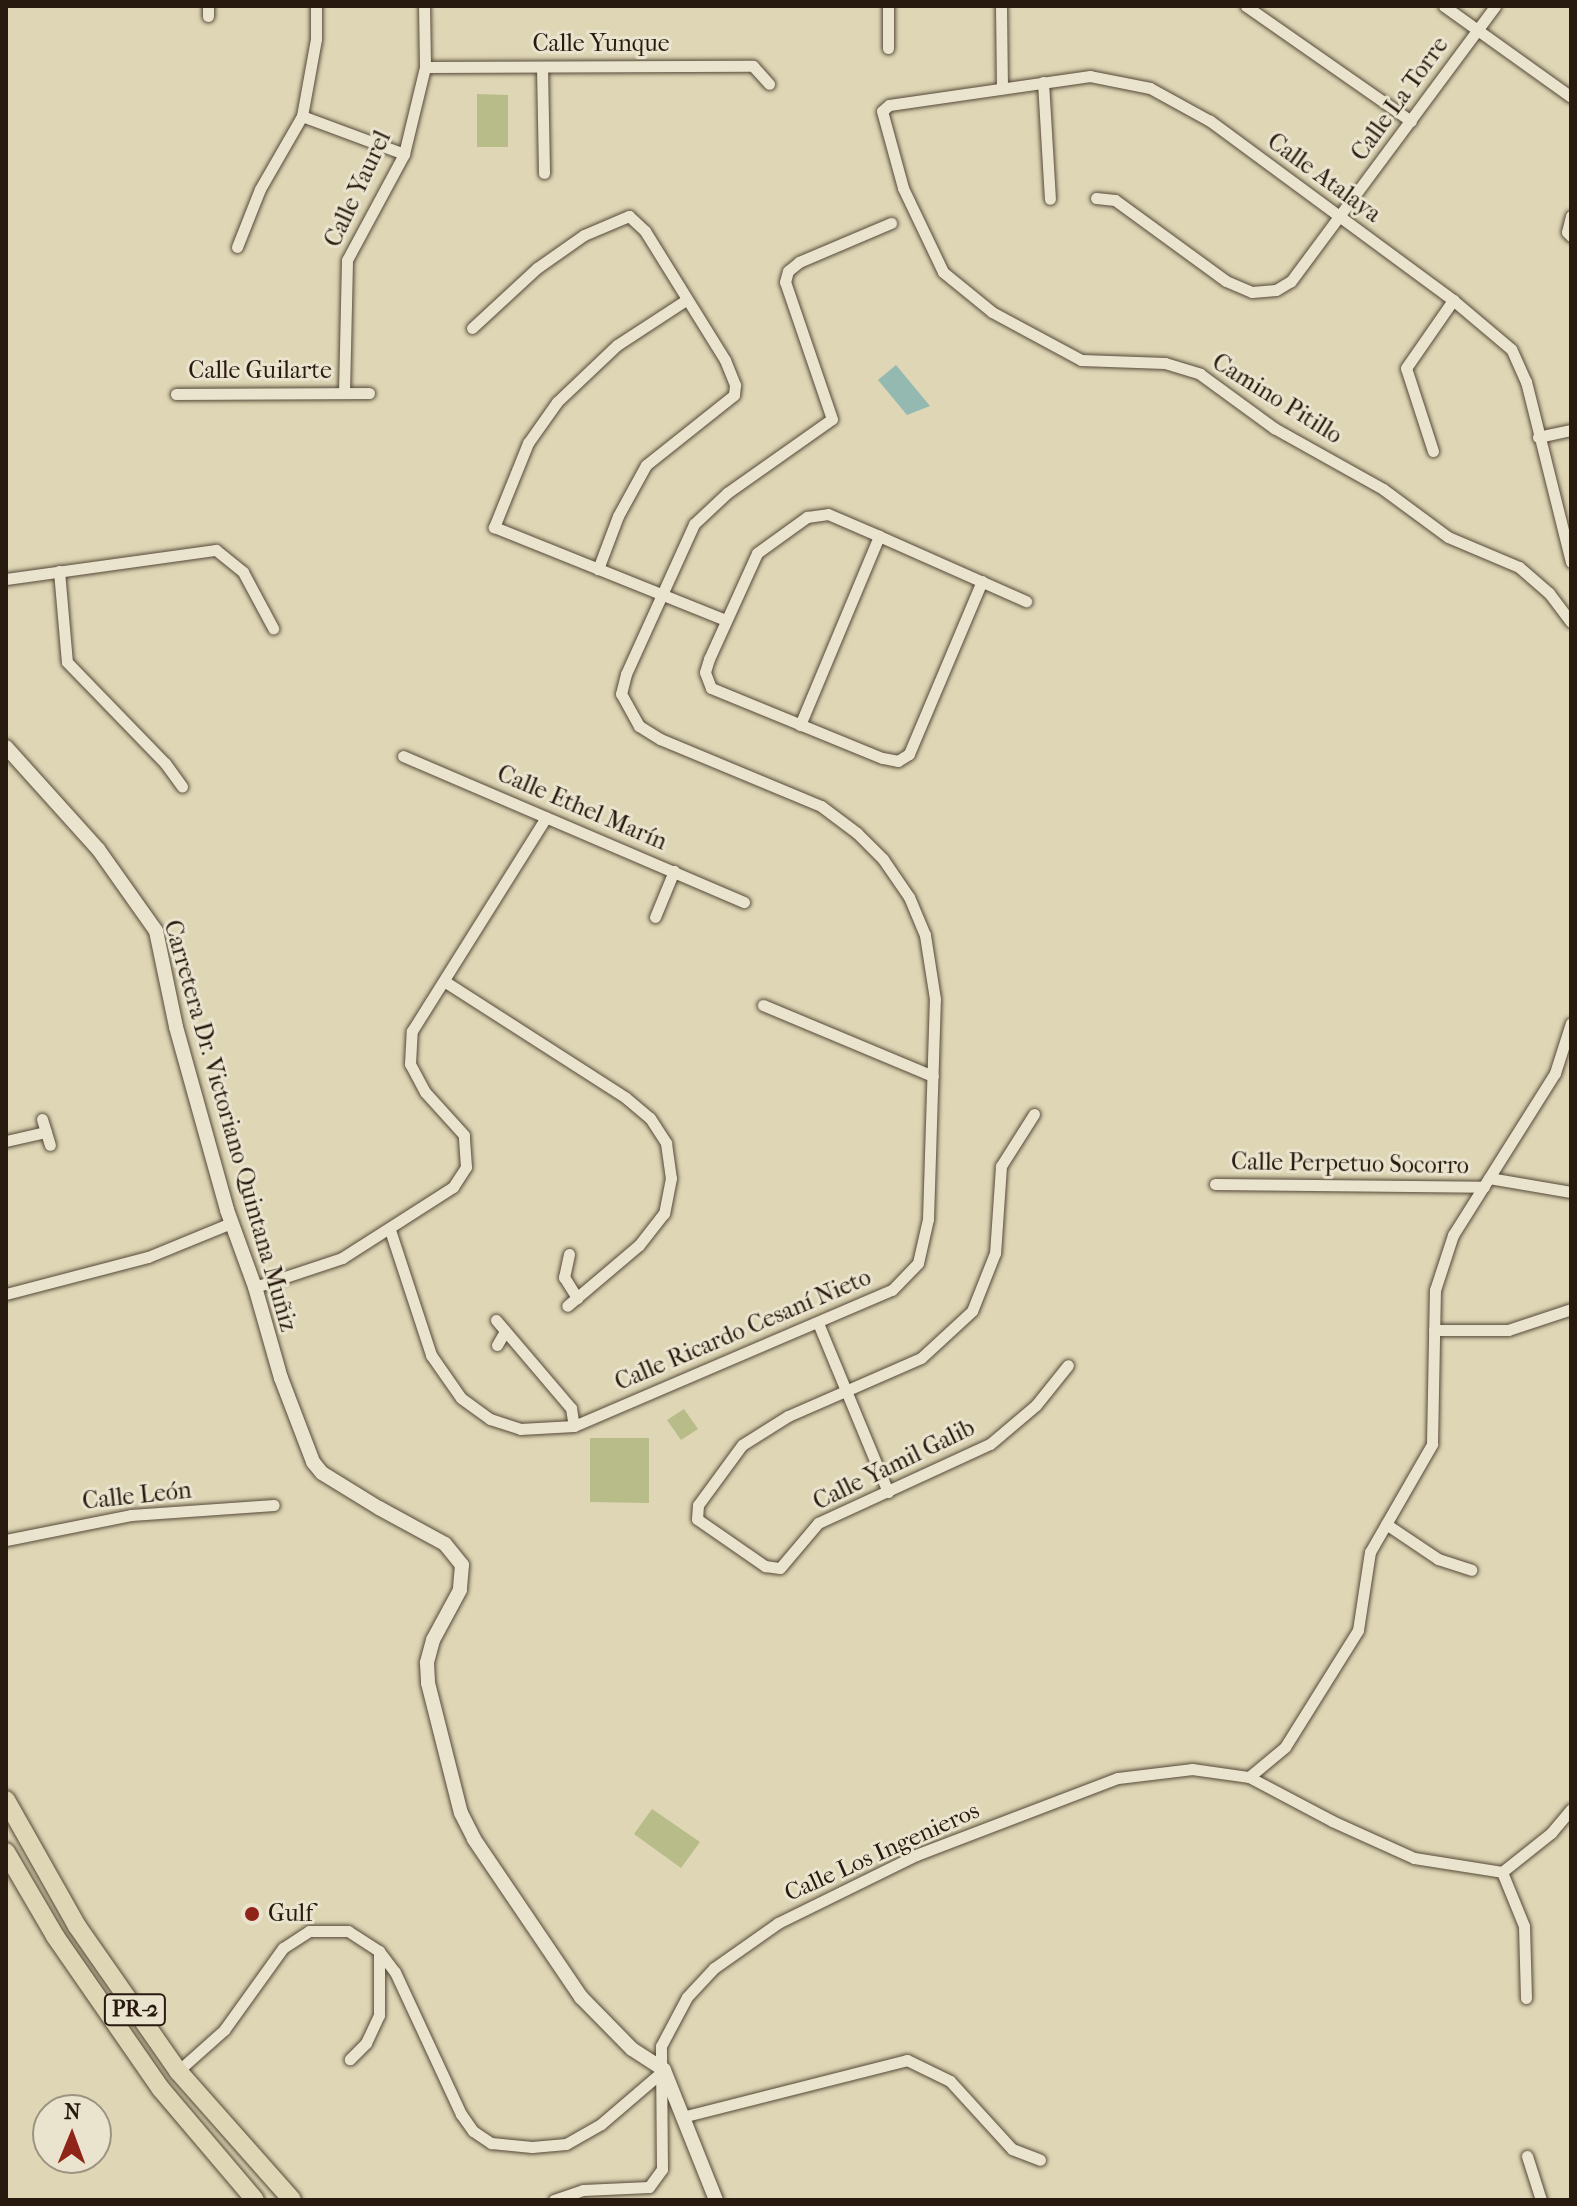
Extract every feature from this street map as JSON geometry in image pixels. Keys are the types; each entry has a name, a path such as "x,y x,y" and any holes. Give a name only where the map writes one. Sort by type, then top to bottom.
{"highway":[{"name":"PR-2","path":"6,1800 77,1926 178,2071 292,2200"},
{"name":"PR-2","path":"6,1852 55,1936 161,2089 255,2200"}],"street":[{"path":"237,247 260,189 302,116 316,39 316,6"},
{"name":"Calle Yaurel","path":"344,393 347,260 404,154 425,67 424,6"},
{"path":"888,6 888,48"},
{"path":"1001,6 1002,86"},
{"path":"1246,6 1411,121"},
{"path":"1444,6 1571,97"},
{"name":"Calle La Torre","path":"1096,198 1115,200 1226,281 1252,292 1276,290 1291,281 1495,6"},
{"name":"Calle Yunque","path":"425,67 753,66 769,84"},
{"path":"542,67 544,173"},
{"name":"Calle Atalaya","path":"1002,86 1090,76 1150,88 1210,121 1453,300 1511,349 1526,382 1571,562"},
{"path":"1043,82 1050,199"},
{"name":"Camino Pitillo","path":"1002,86 889,105 882,111 903,188 943,272 992,312 1081,360 1165,363 1200,374 1274,428 1383,489 1448,537 1519,567 1549,593 1571,622"},
{"path":"302,116 404,154"},
{"path":"472,328 537,268 584,235 629,216 645,231 725,360 735,385 734,395 646,465 618,516 598,569"},
{"path":"1571,216 1567,232 1571,236"},
{"name":"Calle Ricardo Cesaní Nieto","path":"390,1230 431,1355 461,1398 490,1419 520,1429 574,1426 892,1290 918,1263 928,1219 935,999 925,935 909,897 883,859 857,833 821,806 660,739 639,726 621,694 626,674 694,524 707,509 832,419 785,282 788,271 799,262 891,223"},
{"path":"686,300 617,345 557,402 528,443 494,527 725,620"},
{"path":"1433,451 1406,368 1453,300"},
{"name":"Calle Guilarte","path":"176,394 369,393"},
{"path":"1538,437 1571,430"},
{"path":"982,581 909,754 898,761 882,758 711,688 705,672 725,620 757,553 807,517 828,514 982,581 1026,601"},
{"path":"800,725 879,536"},
{"path":"6,579 216,550 243,572 273,628"},
{"path":"59,571 67,662 165,763 182,786"},
{"name":"Carretera Dr. Victoriano Quintana Muñiz","path":"6,747 98,849 156,931 176,1027 231,1223 255,1287 281,1378 313,1462 322,1473 445,1544 462,1565 460,1590 433,1640 427,1663 428,1683 461,1813 474,1839 581,1997 632,2049 664,2070"},
{"name":"Calle Ethel Marín","path":"403,756 744,902"},
{"path":"255,1287 342,1258 453,1187 466,1167 464,1135 425,1092 410,1064 412,1031 546,817"},
{"path":"655,917 674,871"},
{"path":"444,981 626,1098 650,1118 666,1143 671,1178 664,1213 639,1245 572,1302 564,1277 569,1254"},
{"path":"763,1005 933,1076"},
{"path":"1249,1777 1285,1747 1358,1630 1370,1552 1432,1444 1435,1290 1453,1235 1555,1073 1571,1023"},
{"path":"846,1392 921,1358 972,1311 995,1253 1001,1166 1031,1118"},
{"path":"42,1119 50,1145"},
{"path":"6,1141 46,1132"},
{"name":"Calle Perpetuo Socorro","path":"1215,1184 1486,1183 1571,1192"},
{"path":"6,1294 148,1257 231,1223"},
{"path":"1434,1330 1508,1330 1571,1309"},
{"path":"496,1320 571,1408 574,1426"},
{"path":"818,1323 888,1492"},
{"path":"497,1345 505,1331"},
{"name":"Calle Yamil Galib","path":"846,1392 788,1416 742,1445 698,1505 697,1519 765,1566 780,1568 818,1523 990,1444 1036,1405 1068,1365"},
{"name":"Calle León","path":"6,1540 131,1515 274,1505"},
{"path":"1386,1524 1438,1559 1471,1570"},
{"name":"Calle Los Ingenieros","path":"554,2200 583,2190 649,2187 662,2169 664,2070 661,2046 687,1997 714,1968 778,1923 916,1855 1118,1778 1203,1768 1249,1777 1400,1852 1502,1872"},
{"path":"1526,1998 1524,1926 1502,1872 1551,1833 1571,1809"},
{"path":"178,2071 224,2030 283,1948 309,1931 348,1931 379,1951 395,1972 461,2114 473,2131 491,2143 532,2147 566,2144 601,2124 664,2070 716,2200"},
{"path":"350,2059 366,2043 379,2015 379,1951"},
{"path":"682,2117 907,2060 950,2081 1012,2149 1040,2160"},
{"path":"1527,2156 1541,2200"}],"green space":[{"path":"477,94 508,95 508,147 477,147"},
{"path":"684,1409 698,1429 681,1440 667,1420"},
{"path":"590,1438 649,1438 649,1503 590,1502"},
{"path":"652,1809 700,1842 681,1868 634,1834"}],"water":[{"path":"896,365 930,406 907,415 878,380"}],"place":[{"name":"Gulf","path":"252,1914"}]}
